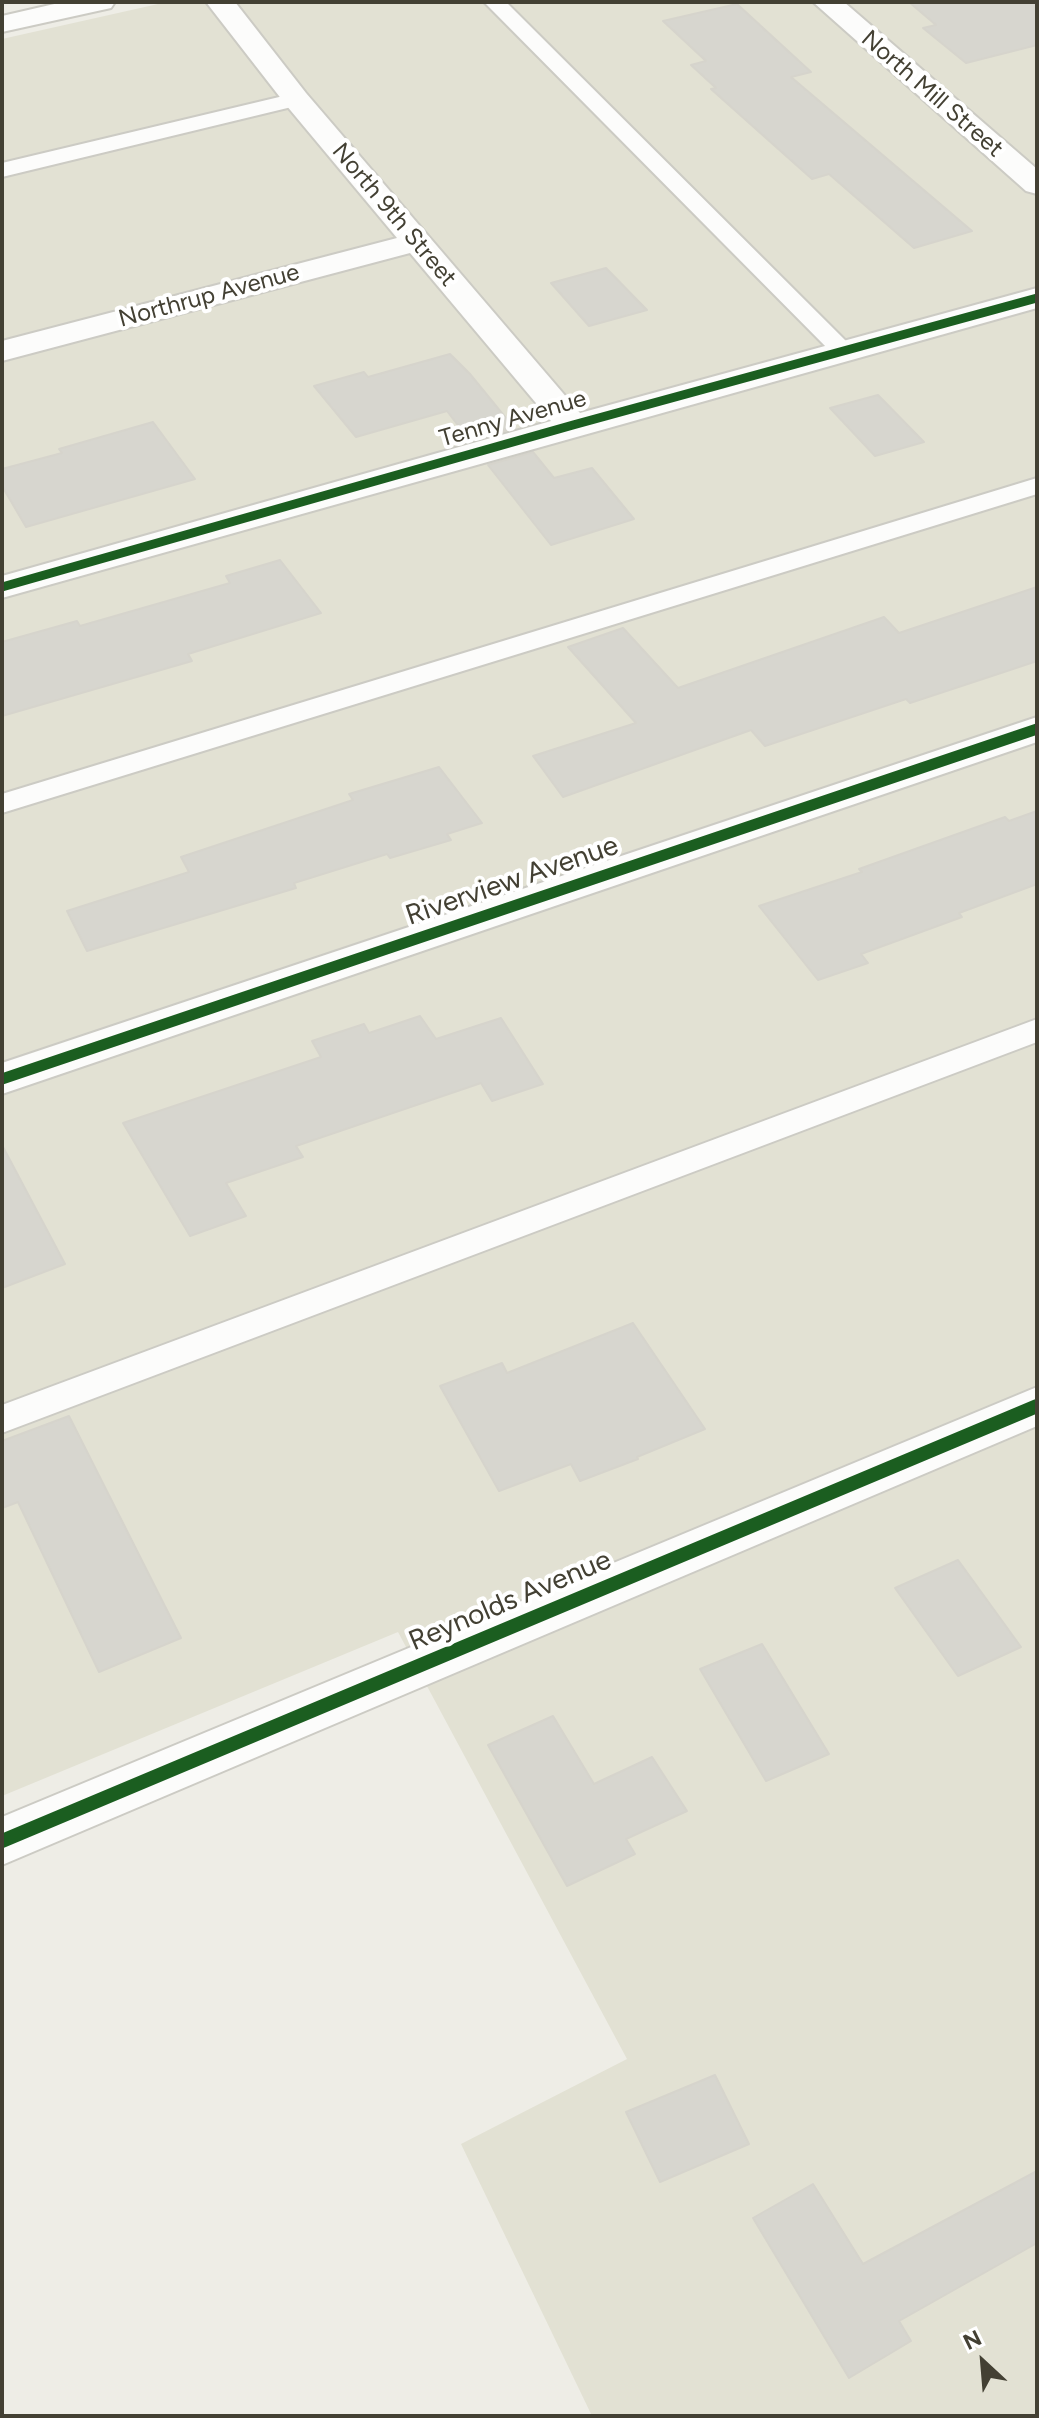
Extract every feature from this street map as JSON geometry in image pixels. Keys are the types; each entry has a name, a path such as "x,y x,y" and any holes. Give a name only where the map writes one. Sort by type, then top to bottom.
{"street":[{"path":"2,24 101,2"},
{"name":"North 9th Street","path":"220,2 296,99 573,425"},
{"name":"North Mill Street","path":"827,2 1037,185"},
{"name":"Northrup Avenue","path":"2,351 417,242"},
{"name":"Tenny Avenue","path":"2,587 573,425 1037,298"},
{"name":"Riverview Avenue","path":"2,1079 1037,729"},
{"name":"Reynolds Avenue","path":"2,1841 1037,1406"}],"lane":[{"path":"494,2 842,350"},
{"path":"2,170 296,99"},
{"path":"2,804 1037,486"},
{"path":"2,1419 1037,1030"}],"shaded area":[{"path":"167,2 1037,2 1037,2416 592,2416 461,2144 627,2059 398,1632 2,1796 2,39"}],"building":[{"path":"909,2 1037,2 1037,45 966,63 923,28 936,25"},
{"path":"737,4 811,72 791,77 972,231 914,248 829,174 812,179 711,89 716,88 691,65 706,61 663,21"},
{"path":"606,268 647,310 589,326 551,283"},
{"path":"450,354 514,428 470,441 447,411 356,437 314,386 364,372 368,377"},
{"path":"878,395 924,442 875,456 830,408"},
{"path":"153,422 195,479 26,527 2,486 2,469 62,453 59,449"},
{"path":"533,452 554,478 592,468 634,519 551,545 488,465"},
{"path":"280,560 321,613 188,654 192,661 2,716 2,642 77,621 80,626 230,583 226,576"},
{"path":"1037,587 1037,661 910,703 906,699 765,746 751,730 563,797 533,756 636,723 568,647 623,628 678,688 884,617 899,633"},
{"path":"439,767 482,823 447,834 451,840 390,858 387,854 294,883 296,888 87,951 67,911 189,872 181,857 353,800 349,794"},
{"path":"1037,811 1037,884 959,913 962,917 861,954 868,963 818,980 759,906 862,872 859,869 1005,817 1009,821"},
{"path":"420,1016 436,1039 501,1018 543,1084 492,1101 481,1083 296,1146 303,1157 226,1183 246,1216 190,1236 123,1123 321,1057 312,1041 364,1024 369,1033"},
{"path":"2,1145 65,1264 2,1288"},
{"path":"633,1323 705,1429 580,1481 571,1464 499,1491 440,1386 502,1363 507,1373"},
{"path":"69,1416 181,1638 99,1672 18,1502 2,1508 2,1441"},
{"path":"958,1560 1021,1647 958,1676 895,1588"},
{"path":"762,1644 829,1754 766,1781 700,1669"},
{"path":"553,1716 594,1784 652,1757 687,1811 626,1839 635,1854 567,1886 488,1745"},
{"path":"715,2075 749,2144 660,2182 626,2112"},
{"path":"1037,2171 1037,2243 899,2321 911,2341 849,2378 753,2218 813,2184 863,2264"}],"cycle path":[{"path":"2,587 573,425 1037,298"},
{"path":"2,1079 1037,729"},
{"path":"2,1841 1037,1406"}]}
